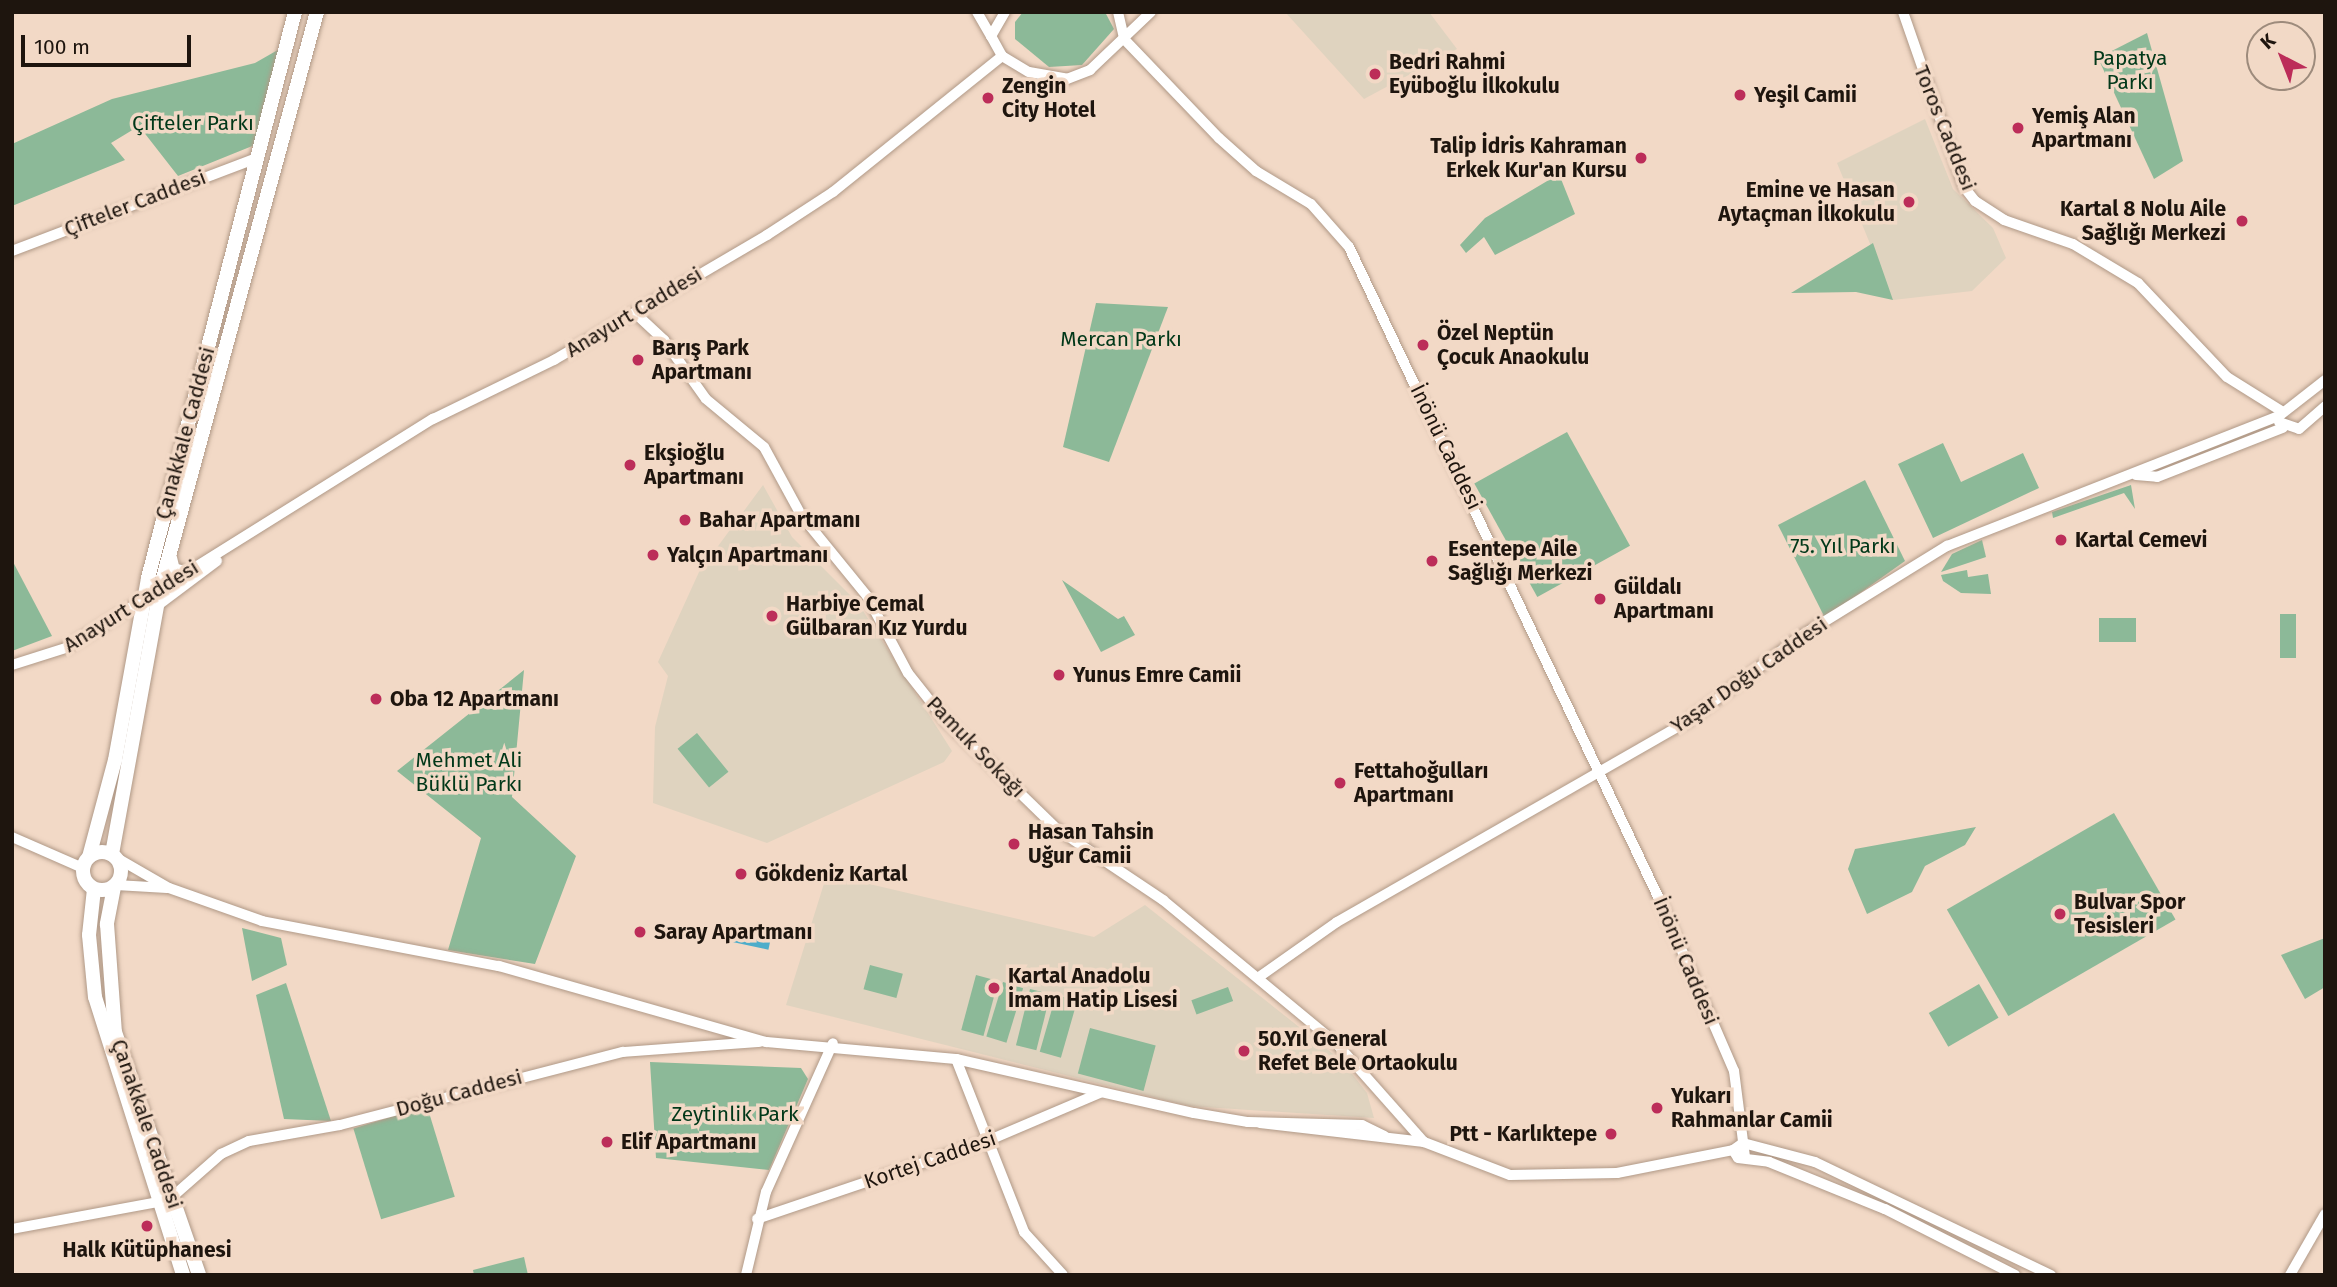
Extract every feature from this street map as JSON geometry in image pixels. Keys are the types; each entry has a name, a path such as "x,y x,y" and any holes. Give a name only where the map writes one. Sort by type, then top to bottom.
{"main road":[{"name":"Çanakkale Caddesi","path":"86,862 115,760 150,603 295,12"},
{"name":"Çanakkale Caddesi","path":"183,1275 115,1032 107,924 115,886 122,870 115,856 150,603 160,589 170,558 317,12"},
{"path":"170,558 173,570 184,573"},
{"path":"115,856 86,862 94,889 115,886"},
{"name":"Çanakkale Caddesi","path":"94,889 89,935 95,997 164,1200 199,1275"}],"street":[{"path":"977,12 1002,56 1029,72 1067,79 1090,70 1151,12"},
{"path":"991,36 1005,12"},
{"path":"1118,12 1124,38"},
{"name":"Toros Caddesi","path":"1903,12 1959,175 1975,201 2004,220 2073,244 2138,283 2227,377 2281,414"},
{"name":"İnönü Caddesi","path":"1124,38 1219,138 1256,171 1311,204 1349,247 1600,769 1734,1071 1745,1121 1745,1157"},
{"name":"Anayurt Caddesi","path":"160,589 433,419 635,313 833,192 1002,56"},
{"name":"Çifteler Caddesi","path":"12,251 259,157"},
{"name":"Pamuk Sokağı","path":"635,313 664,340 706,399 764,447 800,515 867,596 908,673 946,722 1057,829 1132,877 1259,977 1337,1044 1424,1142"},
{"name":"Yaşar Doğu Caddesi","path":"1259,977 1337,922 1689,720 1801,636 1947,546 2136,475 2281,414 2322,388"},
{"name":"Yaşar Doğu Caddesi","path":"2136,475 2157,477 2283,428 2299,429 2324,408"},
{"path":"2281,414 2283,428"},
{"name":"Anayurt Caddesi","path":"12,665 66,648 150,603 245,536"},
{"path":"12,837 86,862"},
{"path":"115,856 169,888 262,921 499,966 766,1042 833,1043 956,1059 1100,1093 1260,1123 1271,1129 1385,1136 1424,1142 1510,1175 1617,1174 1747,1146 1815,1163 1894,1196 2051,1275"},
{"path":"115,886 169,888"},
{"path":"697,1049 713,1043 721,1028"},
{"name":"Doğu Caddesi","path":"164,1200 221,1154 249,1141 340,1125 569,1063 623,1052 697,1049 766,1042"},
{"path":"746,1275 757,1219 833,1043"},
{"path":"956,1059 985,1142 1024,1232 1063,1275"},
{"name":"Kortej Caddesi","path":"757,1219 985,1142 1100,1093"},
{"path":"1733,1148 1745,1121"},
{"path":"1733,1148 1745,1157 1885,1209 2015,1275"},
{"path":"12,1228 164,1200"},
{"path":"2290,1275 2325,1214"}],"shaded area":[{"name":"Bedri Rahmi Eyüboğlu İlkokulu","path":"1285,12 1429,12 1457,49 1364,99"},
{"name":"Emine ve Hasan Aytaçman İlkokulu","path":"1925,119 1953,189 1993,228 2006,258 1972,291 1893,300 1837,163"},
{"path":"763,485 792,537 858,603 952,751 944,762 767,843 653,803 655,727 668,676 658,662 699,572"},
{"name":"Kartal Anadolu İmam Hatip Lisesi","path":"827,874 1094,937 1145,905 1342,1061 1367,1093 1374,1118 1189,1106 786,1005"}],"green space":[{"path":"1023,12 1105,12 1114,29 1082,65 1049,67 1015,39 1015,22"},
{"name":"Papatya Parkı","path":"2147,33 2183,161 2154,179 2098,58"},
{"name":"Çifteler Parkı","path":"283,47 260,143 178,176 139,126 111,143 125,160 12,206 12,144 112,99 255,63"},
{"path":"1559,174 1575,214 1495,255 1484,237 1466,253 1460,245 1485,218"},
{"path":"1873,243 1893,300 1856,292 1791,293"},
{"name":"Mercan Parkı","path":"1096,303 1168,307 1109,462 1063,447"},
{"path":"1567,432 1630,546 1537,597 1474,483"},
{"path":"1943,443 1961,482 2023,453 2039,488 1933,538 1898,464"},
{"name":"75. Yıl Parkı","path":"1865,480 1905,561 1825,618 1778,525"},
{"path":"2131,485 2135,509 2124,493 2053,518 2052,512"},
{"path":"1982,540 1986,557 1941,572 1952,554"},
{"path":"12,560 52,636 12,651"},
{"path":"1967,570 1968,577 1988,574 1991,594 1961,593 1943,581 1941,575"},
{"path":"1062,580 1118,619 1124,616 1135,635 1101,652"},
{"path":"2280,614 2296,614 2296,658 2280,658"},
{"path":"2099,618 2136,618 2136,642 2099,642"},
{"name":"Mehmet Ali Büklü Parkı","path":"524,670 512,797 576,856 535,964 448,950 481,838 397,771"},
{"path":"697,733 728,772 709,788 678,749"},
{"name":"Bulvar Spor Tesisleri","path":"2114,813 2176,920 2008,1016 1947,910"},
{"path":"1976,827 1965,845 1925,866 1912,892 1867,914 1848,869 1855,849"},
{"path":"242,928 281,938 287,965 252,981"},
{"path":"2325,938 2325,987 2305,999 2281,955"},
{"path":"870,965 903,974 896,998 864,989"},
{"path":"976,975 998,981 983,1036 961,1030"},
{"path":"1003,982 1023,988 1006,1043 986,1037"},
{"path":"286,983 331,1121 284,1119 256,995"},
{"path":"1979,984 1998,1018 1948,1047 1929,1013"},
{"path":"1228,987 1233,1001 1196,1014 1191,1000"},
{"path":"1030,989 1050,994 1036,1050 1016,1045"},
{"path":"1056,995 1077,1001 1061,1058 1040,1052"},
{"path":"1090,1028 1156,1046 1144,1091 1078,1073"},
{"name":"Zeytinlik Park","path":"650,1062 801,1068 808,1079 769,1170 656,1158"},
{"path":"427,1106 455,1197 381,1219 353,1129"},
{"path":"524,1257 528,1275 474,1275 473,1270"}],"water":[{"path":"734,924 772,932 768,950 730,942"}],"place":[{"name":"Bedri Rahmi Eyüboğlu İlkokulu","path":"1375,74"},
{"name":"Yeşil Camii","path":"1740,95"},
{"name":"Zengin City Hotel","path":"988,98"},
{"name":"Yemiş Alan Apartmanı","path":"2018,128"},
{"name":"Talip İdris Kahraman Erkek Kur'an Kursu","path":"1641,158"},
{"name":"Emine ve Hasan Aytaçman İlkokulu","path":"1909,202"},
{"name":"Kartal 8 Nolu Aile Sağlığı Merkezi","path":"2242,221"},
{"name":"Özel Neptün Çocuk Anaokulu","path":"1423,345"},
{"name":"Barış Park Apartmanı","path":"638,360"},
{"name":"Ekşioğlu Apartmanı","path":"630,465"},
{"name":"Bahar Apartmanı","path":"685,520"},
{"name":"Kartal Cemevi","path":"2061,540"},
{"name":"Yalçın Apartmanı","path":"653,555"},
{"name":"Esentepe Aile Sağlığı Merkezi","path":"1432,561"},
{"name":"Güldalı Apartmanı","path":"1600,599"},
{"name":"Harbiye Cemal Gülbaran Kız Yurdu","path":"772,616"},
{"name":"Yunus Emre Camii","path":"1059,675"},
{"name":"Oba 12 Apartmanı","path":"376,699"},
{"name":"Fettahoğulları Apartmanı","path":"1340,783"},
{"name":"Hasan Tahsin Uğur Camii","path":"1014,844"},
{"name":"Gökdeniz Kartal","path":"741,874"},
{"name":"Bulvar Spor Tesisleri","path":"2060,914"},
{"name":"Saray Apartmanı","path":"640,932"},
{"name":"Kartal Anadolu İmam Hatip Lisesi","path":"994,988"},
{"name":"50.Yıl General Refet Bele Ortaokulu","path":"1244,1051"},
{"name":"Yukarı Rahmanlar Camii","path":"1657,1108"},
{"name":"Ptt - Karlıktepe","path":"1611,1134"},
{"name":"Elif Apartmanı","path":"607,1142"},
{"name":"Halk Kütüphanesi","path":"147,1226"}]}
